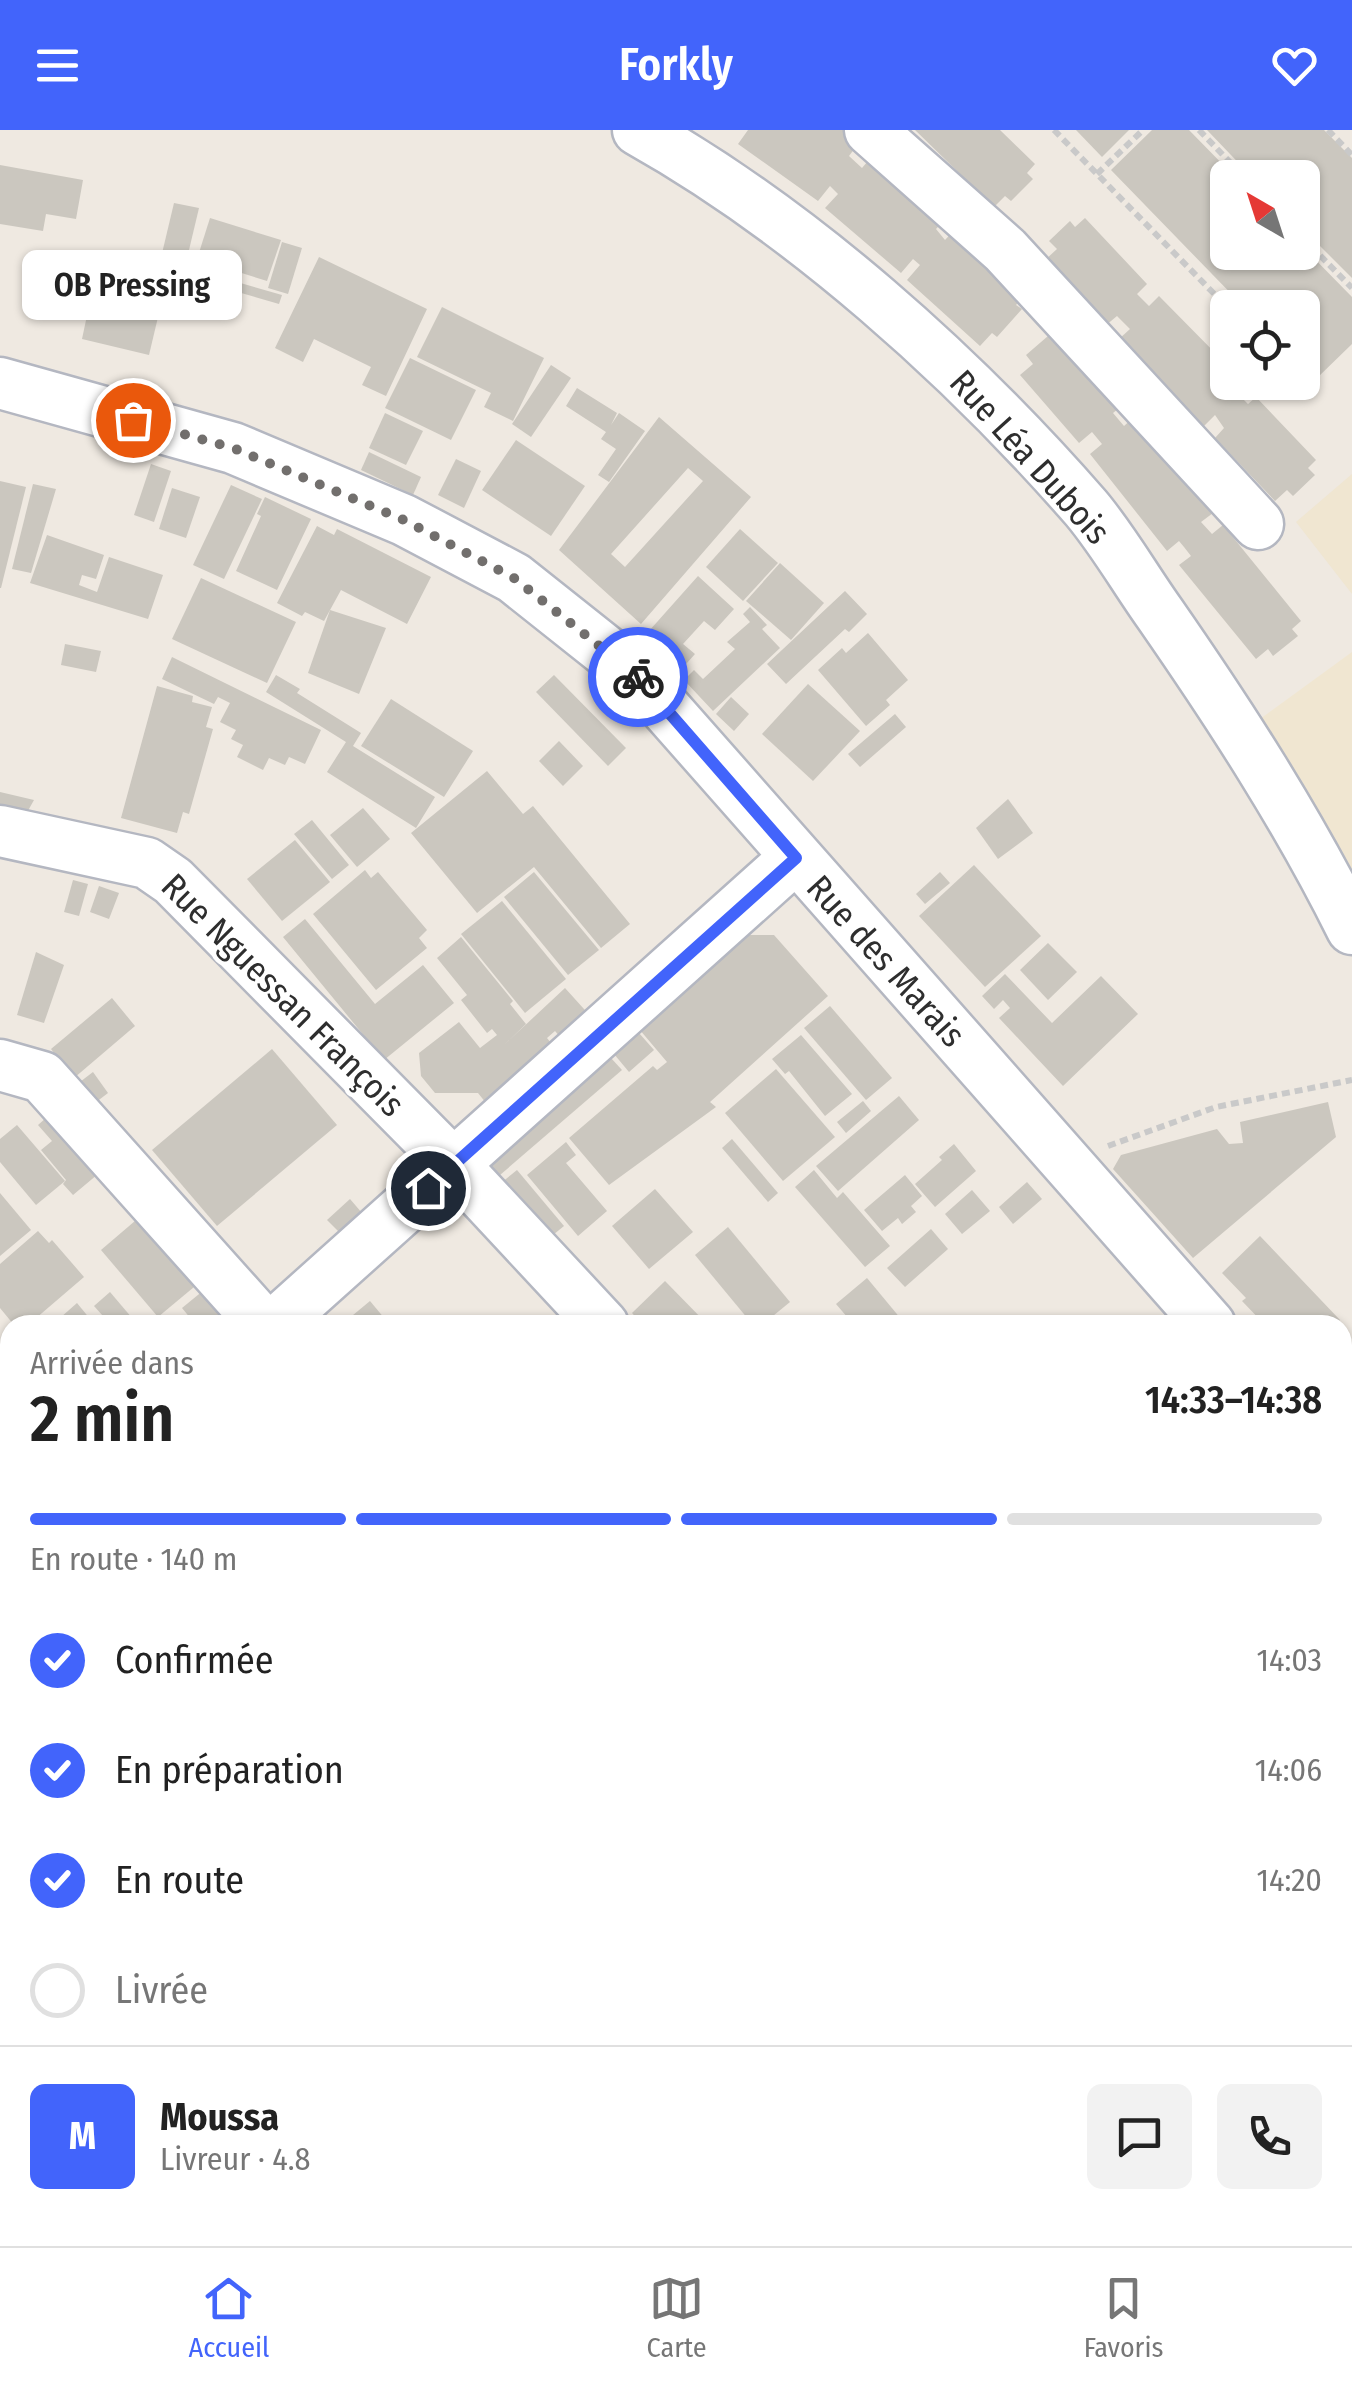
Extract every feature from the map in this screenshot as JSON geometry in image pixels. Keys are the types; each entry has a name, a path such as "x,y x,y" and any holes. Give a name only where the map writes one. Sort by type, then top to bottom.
{"street":[{"name":"Rue Léa Dubois","path":"638,130 688,158 844,273 968,385 1088,510 1244,735 1352,929"},
{"path":"870,130 1005,250 1258,524"},
{"name":"Rue des Marais","path":"0,383 233,448 404,520 514,578 636,675 1201,1315"},
{"name":"Rue Nguessan François","path":"0,831 147,862 172,880 454,1165 594,1315"},
{"path":"285,1315 796,858"},
{"path":"0,1065 42,1077 255,1315"}],"path":[{"path":"1054,130 1210,290"},
{"path":"1097,174 1143,130"},
{"path":"1199,130 1228,160"},
{"path":"1328,130 1352,154"},
{"path":"1320,255 1352,288"},
{"path":"1067,1164 1136,1134 1216,1107 1352,1080"}],"shaded area":[{"path":"1352,474 1352,594 1296,522"},
{"path":"1352,652 1352,886 1260,719"}],"building":[{"path":"748,130 847,130 861,140 849,156 862,168 874,154 948,216 936,229 945,240 958,226 1029,291 1016,305 1022,309 997,337 992,333 980,346 907,280 920,265 913,259 901,273 825,208 838,194 830,186 818,201 738,144"},
{"path":"915,130 1000,130 1035,164 1027,173 1033,179 1011,201 1005,196 994,207"},
{"path":"1076,130 1129,130 1102,157"},
{"path":"1152,130 1189,130 1218,160 1210,160 1210,270 1320,270 1320,264 1352,297 1352,344 1320,375 1320,290 1228,290 1111,170"},
{"path":"1207,130 1324,130 1352,158 1352,278 1320,246 1320,160 1236,160"},
{"path":"0,165 83,180 76,219 46,214 43,231 0,224"},
{"path":"174,203 199,208 184,271 159,266"},
{"path":"210,218 281,240 267,281 197,259"},
{"path":"1085,218 1147,284 1137,294 1149,306 1159,296 1210,348 1210,400 1244,400 1248,404 1259,400 1316,460 1308,468 1315,475 1293,496 1287,490 1275,501 1215,438 1224,428 1215,415 1203,427 1119,339 1130,329 1117,316 1105,326 1044,261 1057,249 1049,241 1070,221 1075,227"},
{"path":"282,242 302,248 288,294 268,288"},
{"path":"319,257 427,309 386,396 362,385 371,367 314,339 303,362 275,348"},
{"path":"99,259 168,275 149,355 82,339"},
{"path":"213,275 282,295 279,304 210,284"},
{"path":"442,307 544,358 513,421 484,407 491,393 417,357"},
{"path":"1063,334 1123,405 1113,413 1124,426 1135,416 1213,513 1201,522 1212,534 1223,525 1301,621 1292,629 1298,636 1273,656 1268,649 1256,659 1179,565 1191,556 1179,541 1167,551 1090,454 1102,444 1092,432 1079,443 1020,375 1033,364 1026,355 1048,336 1053,342"},
{"path":"410,358 476,390 451,440 385,408"},
{"path":"551,365 571,378 531,437 512,424"},
{"path":"577,388 617,413 611,425 619,413 645,431 609,482 598,475 616,449 601,439 606,432 566,406"},
{"path":"385,413 423,431 406,465 369,448"},
{"path":"659,417 751,497 641,624 559,550","holes":["688,468 703,481 625,567 611,554"]},
{"path":"516,440 585,486 551,536 482,490"},
{"path":"369,452 421,477 413,495 361,470"},
{"path":"456,459 481,471 464,508 438,495"},
{"path":"151,464 171,471 154,522 134,515"},
{"path":"0,481 26,487 1,588 0,588"},
{"path":"33,484 56,489 31,573 12,569"},
{"path":"231,485 262,499 224,579 193,565"},
{"path":"172,488 200,497 186,538 159,529"},
{"path":"265,497 311,519 277,590 236,571 261,516 257,514"},
{"path":"317,526 334,535 337,529 431,577 407,624 341,590 324,621 305,612 302,616 277,603"},
{"path":"740,529 778,563 743,601 706,567"},
{"path":"47,535 104,555 96,579 82,575 79,585 97,592 109,557 163,575 148,619 30,583"},
{"path":"780,563 824,603 791,640 746,601"},
{"path":"698,576 734,609 715,630 704,621 683,644 695,654 678,673 641,640"},
{"path":"201,578 296,622 267,683 172,639"},
{"path":"845,591 867,614 849,632 845,629 786,684 767,664"},
{"path":"750,607 767,625 762,629 780,648 713,711 684,680 694,670 703,679 735,649 727,642 750,622 743,614"},
{"path":"330,610 386,628 359,694 308,673"},
{"path":"868,633 908,680 886,700 890,705 866,726 818,670 842,648 846,653"},
{"path":"65,644 101,651 96,672 61,665"},
{"path":"172,657 321,730 305,764 289,757 285,765 269,758 263,770 237,757 243,745 231,739 236,730 220,722 230,703 218,697 214,704 162,679"},
{"path":"276,675 300,689 297,693 361,733 353,746 435,797 416,828 327,772 346,742 266,692"},
{"path":"554,675 626,748 608,766 536,692"},
{"path":"808,684 860,731 813,781 762,734"},
{"path":"157,686 193,696 192,702 212,707 206,727 213,729 189,814 183,812 177,833 121,818"},
{"path":"731,697 749,714 734,731 716,714"},
{"path":"391,699 473,751 444,797 361,746"},
{"path":"895,714 906,727 860,767 848,754"},
{"path":"559,741 583,766 563,786 539,761"},
{"path":"487,771 523,814 533,806 630,924 601,948 534,867 477,913 411,833"},
{"path":"0,792 34,800 25,816 0,811"},
{"path":"1008,799 1033,833 998,859 976,828"},
{"path":"363,808 390,839 357,867 330,835"},
{"path":"312,820 349,865 332,879 294,834"},
{"path":"295,840 330,882 282,921 247,879"},
{"path":"974,865 1041,936 985,987 919,916"},
{"path":"365,870 371,878 378,872 427,930 419,938 427,948 376,990 313,914"},
{"path":"534,872 599,950 568,975 504,897"},
{"path":"940,872 950,883 925,904 916,894"},
{"path":"73,880 88,884 79,916 64,912"},
{"path":"99,886 119,893 109,919 90,912"},
{"path":"502,901 566,979 525,1013 461,934"},
{"path":"305,919 375,1004 423,965 454,1003 384,1060 283,937"},
{"path":"730,935 774,935 828,996 710,1102 716,1107 609,1185 569,1138 653,1066 657,1070 667,1062 634,1023"},
{"path":"461,937 513,1001 510,1004 526,1024 504,1045 565,988 593,1019 567,1045 555,1031 547,1038 551,1043 486,1103 478,1093 435,1093 421,1076 419,1053 459,1022 480,1048 497,1035 492,1029 487,1033 461,1000 467,995 437,958"},
{"path":"1048,943 1077,972 1048,1000 1020,970"},
{"path":"36,952 64,965 44,1023 17,1015"},
{"path":"1005,974 1052,1023 1101,976 1138,1014 1063,1086 999,1018 1010,1008 1003,1000 994,1009 982,996"},
{"path":"112,998 135,1026 74,1078 51,1049"},
{"path":"830,1006 892,1078 866,1100 804,1028"},
{"path":"639,1033 654,1050 629,1072 614,1054"},
{"path":"801,1035 852,1094 825,1116 789,1071 785,1074 772,1059"},
{"path":"272,1049 337,1125 217,1226 152,1150"},
{"path":"611,1058 622,1070 500,1175 488,1162"},
{"path":"776,1069 835,1137 783,1181 725,1113"},
{"path":"93,1072 108,1093 91,1106 76,1085"},
{"path":"899,1096 919,1120 838,1191 816,1166"},
{"path":"863,1101 871,1111 846,1133 837,1122"},
{"path":"1328,1102 1336,1137 1193,1258 1113,1169 1121,1155 1217,1129 1229,1144 1243,1143 1240,1122"},
{"path":"54,1111 104,1169 73,1195 41,1150 52,1141 38,1125"},
{"path":"17,1125 65,1181 36,1205 0,1162 0,1139"},
{"path":"732,1139 778,1193 768,1202 722,1148"},
{"path":"566,1142 576,1155 566,1163 607,1211 578,1236 527,1175"},
{"path":"954,1144 976,1171 935,1207 915,1184"},
{"path":"517,1170 564,1226 548,1239 501,1183"},
{"path":"814,1170 837,1198 843,1192 890,1246 865,1267 795,1187"},
{"path":"905,1175 922,1196 911,1206 916,1212 902,1224 898,1218 882,1231 864,1210"},
{"path":"1027,1182 1042,1199 1013,1224 999,1207"},
{"path":"655,1189 693,1232 649,1269 612,1226"},
{"path":"972,1190 990,1211 962,1234 945,1214"},
{"path":"0,1193 31,1230 0,1256"},
{"path":"350,1199 362,1213 340,1233 327,1220"},
{"path":"149,1209 206,1277 156,1315 101,1250"},
{"path":"728,1227 790,1302 774,1315 745,1315 695,1255"},
{"path":"931,1229 948,1249 905,1287 887,1268"},
{"path":"38,1231 49,1243 52,1240 84,1277 40,1315 6,1315 0,1308 0,1264"},
{"path":"1260,1236 1335,1315 1255,1315 1242,1301 1246,1298 1222,1273"},
{"path":"867,1278 898,1315 845,1315 836,1304"},
{"path":"665,1281 698,1315 634,1315"},
{"path":"204,1290 226,1315 188,1315 182,1308"},
{"path":"110,1292 130,1315 102,1315 94,1306"},
{"path":"370,1301 382,1315 353,1315"},
{"path":"77,1303 87,1315 63,1315"}],"way so far":[{"path":"133,420 233,448 404,520 514,578 638,677"}],"place":[{"name":"OB Pressing","path":"133,420"}],"route":[{"path":"428,1188 796,858 638,677"}]}
